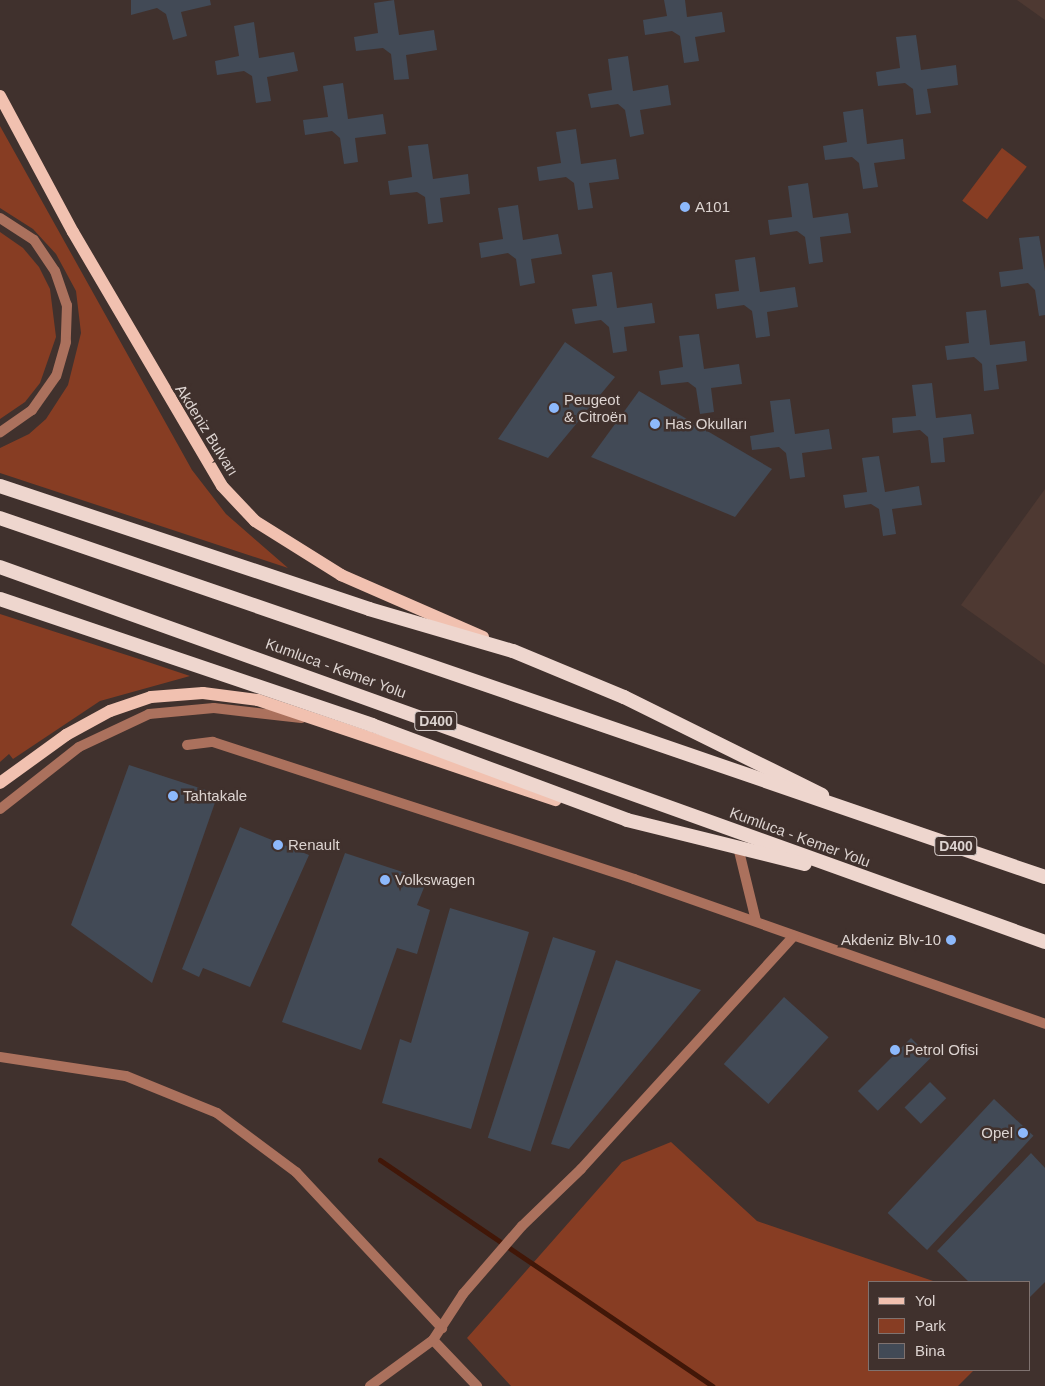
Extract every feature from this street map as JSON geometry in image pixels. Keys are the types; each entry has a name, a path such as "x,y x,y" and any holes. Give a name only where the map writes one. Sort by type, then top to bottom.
{"highway":[{"name":"D400","path":"0,486 369,609 513,651 624,697 867,817"},
{"name":"D400","path":"0,518 297,616 867,817 1045,876"},
{"name":"Kumluca - Kemer Yolu","path":"0,567 871,880"},
{"name":"Kumluca - Kemer Yolu","path":"0,600 372,726 627,820 871,880"},
{"name":"D400","path":"871,880 1045,942"}],"main road":[{"name":"Akdeniz Bulvarı","path":"0,96 87,256 222,486 255,521 341,575 513,651"},
{"path":"0,784 66,735 110,710 151,697 230,694 320,721 509,786 627,820"}],"street":[{"path":"0,218 34,240 55,271 67,304 66,342 56,376 32,410 0,432"},
{"path":"0,809 80,747 149,714 214,708 320,721"},
{"path":"186,745 213,742 756,921 1045,1024"},
{"path":"738,847 756,921"},
{"path":"370,1386 433,1340 486,1267 522,1226 587,1162 794,936"},
{"path":"0,1057 126,1076 217,1113 296,1172 442,1328"},
{"path":"433,1340 477,1386"}],"shaded area":[{"path":"1017,0 1045,0 1045,20"},
{"path":"1045,489 1045,665 961,605"}],"green space":[{"path":"0,126 192,470 226,514 288,568 0,473 0,448 29,434 46,419 68,385 81,333 76,291 56,254 33,229 0,208"},
{"path":"1002,148 1027,167 987,219 962,201"},
{"path":"0,232 23,248 39,267 50,289 56,337 40,383 25,402 0,419"},
{"path":"0,614 190,676 100,701 13,759 9,754 0,762"},
{"path":"671,1142 757,1221 933,1281 868,1281 868,1371 973,1371 958,1386 511,1386 467,1338 622,1162"}],"building":[{"path":"131,0 210,0 211,5 181,12 187,36 173,40 166,14 157,8 131,15"},
{"path":"394,0 399,35 434,30 437,50 406,55 409,79 394,80 391,54 383,48 356,51 354,37 378,33 374,3"},
{"path":"664,0 685,0 687,17 722,12 725,32 695,37 699,61 684,63 680,36 672,31 645,35 643,20 667,16"},
{"path":"254,22 259,58 294,52 298,71 267,77 271,101 256,103 252,76 244,71 217,75 215,61 239,56 234,26"},
{"path":"916,35 921,70 956,65 958,85 927,89 931,113 916,115 913,89 905,83 878,86 876,72 900,68 896,37"},
{"path":"628,56 633,91 668,85 671,105 640,110 644,134 630,137 625,110 618,104 591,108 588,94 612,90 608,59"},
{"path":"343,83 348,119 383,114 386,134 355,138 358,162 344,164 340,138 332,131 305,135 303,120 328,117 323,86"},
{"path":"863,109 867,144 903,139 905,159 874,163 878,187 863,189 859,163 852,157 825,160 823,146 847,142 843,112"},
{"path":"576,129 581,164 616,159 619,179 589,183 593,208 578,210 574,183 566,177 539,181 537,167 561,163 556,132"},
{"path":"428,144 433,179 468,174 470,194 440,198 443,222 428,224 425,197 417,192 390,195 388,181 412,177 408,146"},
{"path":"808,183 813,218 848,213 851,233 820,237 823,262 809,264 805,237 797,231 770,235 768,220 792,217 788,186"},
{"path":"518,205 523,240 558,234 562,254 531,259 535,283 520,286 516,259 508,253 481,258 479,243 503,239 498,208"},
{"path":"1039,236 1045,271 1045,315 1039,316 1035,290 1028,283 1001,287 999,272 1023,269 1019,238"},
{"path":"755,257 760,292 795,287 798,307 767,312 770,336 756,338 752,311 744,305 717,309 715,294 739,291 735,260"},
{"path":"612,272 617,308 652,303 655,323 624,327 627,351 613,353 609,327 601,320 575,324 572,309 597,306 592,275"},
{"path":"986,310 990,345 1025,341 1027,361 996,365 999,389 984,391 982,364 974,357 947,360 945,346 969,343 966,312"},
{"path":"699,334 704,369 739,364 742,384 711,388 714,412 700,414 696,388 688,382 661,385 659,371 683,367 679,336"},
{"name":"Peugeot & Citroën","path":"565,342 615,377 548,458 498,439"},
{"path":"932,383 936,418 971,414 974,434 943,438 945,462 931,463 928,437 920,430 893,433 892,418 916,416 912,385"},
{"name":"Has Okulları","path":"639,391 772,469 735,517 591,457"},
{"path":"790,399 795,434 829,429 832,449 802,453 805,477 790,479 786,453 779,447 752,450 750,436 774,432 770,401"},
{"path":"879,456 885,492 919,486 922,505 892,509 896,534 883,536 879,509 871,504 845,508 843,495 867,492 862,458"},
{"path":"129,765 218,794 152,983 71,925"},
{"path":"240,827 309,855 250,987 203,968 199,977 182,969"},
{"path":"345,853 427,880 417,905 430,910 417,954 397,948 361,1050 282,1022"},
{"path":"450,908 529,932 471,1129 382,1103 400,1039 411,1043"},
{"path":"553,937 596,951 531,1152 488,1138"},
{"path":"616,960 701,990 569,1149 551,1144"},
{"path":"784,997 829,1037 768,1104 724,1064"},
{"path":"911,1038 931,1058 878,1111 858,1091"},
{"path":"930,1082 946,1098 921,1124 905,1107"},
{"path":"994,1099 1033,1136 927,1250 888,1213"},
{"path":"1031,1153 1045,1168 1045,1282 1030,1297 1030,1281 968,1281 937,1251"}],"waterway":[{"path":"380,1160 713,1386"}],"place":[{"name":"A101","path":"685,207"},
{"name":"Peugeot & Citroën","path":"554,408"},
{"name":"Has Okulları","path":"655,424"},
{"name":"Tahtakale","path":"173,796"},
{"name":"Renault","path":"278,845"},
{"name":"Volkswagen","path":"385,880"},
{"name":"Akdeniz Blv-10","path":"951,940"},
{"name":"Petrol Ofisi","path":"895,1050"},
{"name":"Opel","path":"1023,1133"}]}
